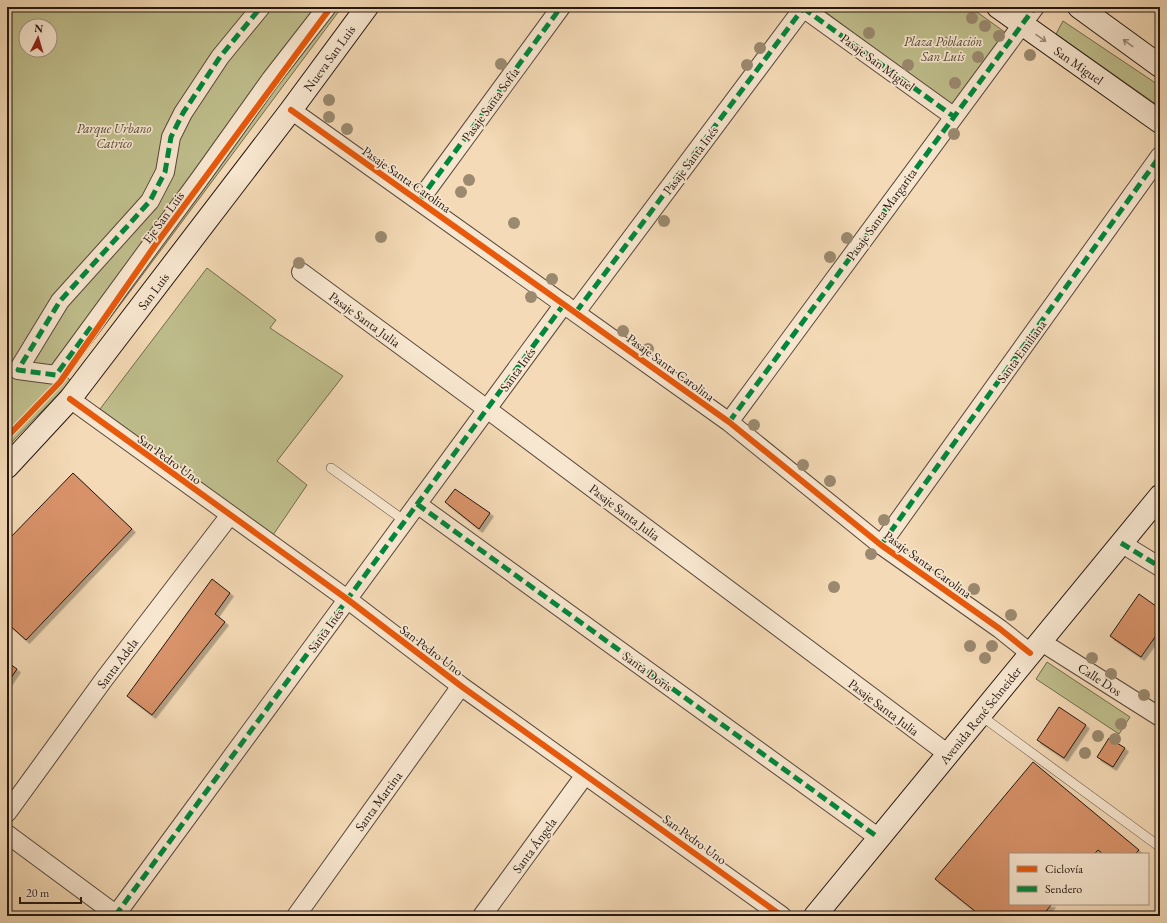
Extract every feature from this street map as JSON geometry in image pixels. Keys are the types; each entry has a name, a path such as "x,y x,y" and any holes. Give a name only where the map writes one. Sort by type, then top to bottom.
{"main road":[{"name":"Nueva San Luis","path":"291,110 367,7"},
{"name":"San Miguel","path":"998,7 1028,15 1160,122"},
{"path":"1079,7 1160,66"},
{"name":"San Luis","path":"7,467 70,399 291,110"},
{"name":"Avenida René Schneider","path":"815,916 1160,496"}],"street":[{"path":"261,7 220,57 183,113 171,137 165,172 150,201 60,301 18,370 56,375 155,241 270,79 327,7"},
{"name":"Pasaje Santa Sofía","path":"419,201 561,7"},
{"name":"Pasaje San Miguel","path":"804,7 953,116"},
{"name":"Pasaje Santa Inés","path":"570,308 804,7"},
{"name":"Pasaje Santa Margarita","path":"729,422 1028,15"},
{"name":"Pasaje Santa Carolina","path":"291,110 729,422 881,545 1000,629 1035,647"},
{"name":"Santa Emiliana","path":"881,545 1160,156"},
{"name":"Pasaje Santa Julia","path":"301,272 487,409 948,754"},
{"name":"Santa Inés","path":"116,915 487,409 570,308"},
{"name":"San Pedro Uno","path":"70,399 347,599 461,686 782,916"},
{"name":"Santa Doris","path":"417,504 879,838"},
{"name":"Santa Adela","path":"7,813 106,678 230,515"},
{"path":"1121,543 1160,567"},
{"name":"Calle Dos","path":"1035,647 1160,717"},
{"name":"Santa Martina","path":"296,916 461,686"},
{"name":"Santa Ángela","path":"482,916 585,775"},
{"path":"7,834 116,915"}],"lane":[{"path":"331,468 405,521"},
{"path":"980,715 1160,847"}],"green space":[{"name":"Parque Urbano Catrico","path":"7,7 342,7 76,364 67,377 71,381 7,447"},
{"name":"Plaza Población San Luis","path":"819,7 970,7 1006,33 953,108"},
{"path":"1063,21 1160,86 1160,107 1056,34"},
{"path":"207,268 276,320 270,328 343,376 277,461 307,485 273,535 100,409"},
{"path":"1047,662 1130,717 1119,734 1036,679"}],"building":[{"path":"73,473 132,529 26,640 7,623 7,541"},
{"path":"455,489 490,513 479,529 445,502"},
{"path":"212,579 230,593 215,614 225,622 152,715 127,696"},
{"path":"1139,594 1160,609 1160,630 1141,657 1110,636"},
{"path":"7,662 17,669 7,684"},
{"path":"1059,707 1086,725 1064,758 1037,740"},
{"path":"1109,738 1125,748 1113,767 1097,757"},
{"path":"1033,762 1139,850 1136,853 1102,853 1098,850 1095,853 1009,853 1009,905 1051,905 1042,916 981,916 935,879"}],"marked path":[{"path":"91,327 56,375 18,370 60,301 150,201 165,172 171,137 183,113 220,57 261,7"},
{"path":"419,201 561,7"},
{"path":"576,312 804,7"},
{"path":"729,422 1035,7"},
{"path":"803,8 953,116"},
{"path":"881,545 1160,156"},
{"path":"115,916 564,304"},
{"path":"417,504 879,838"},
{"path":"1121,543 1160,567"}],"cycle path":[{"name":"Eje San Luis","path":"7,437 60,382 156,244 331,7"},
{"path":"291,110 729,422 881,545 1000,629 1030,653"},
{"path":"70,399 347,599 461,686 782,916"}]}
